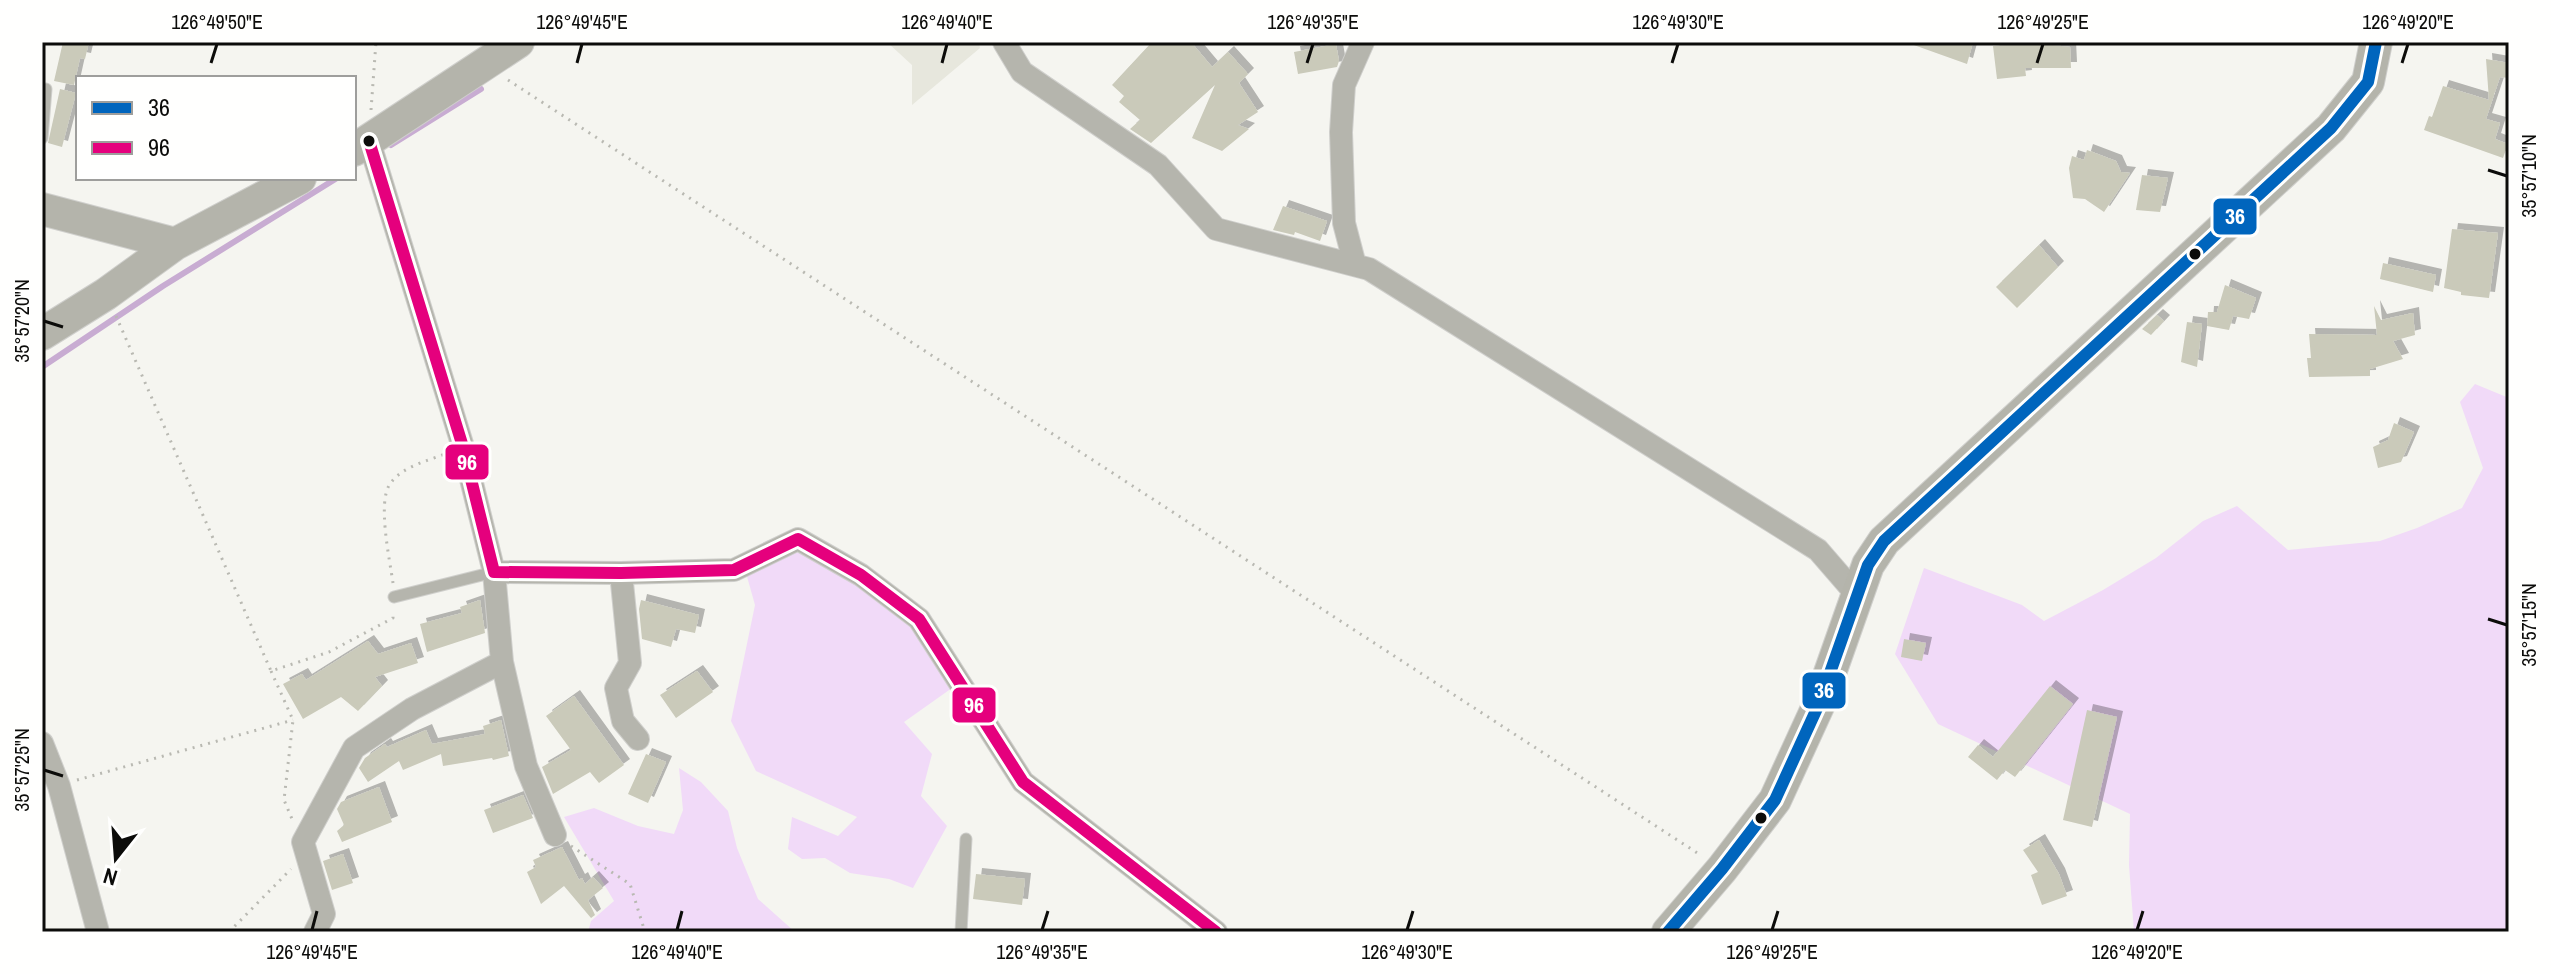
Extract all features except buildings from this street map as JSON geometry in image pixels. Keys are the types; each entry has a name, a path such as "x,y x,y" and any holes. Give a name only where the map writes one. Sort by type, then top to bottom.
{"main road":[{"path":"368,150 518,42"},
{"path":"1668,932 1775,800 1819,704 1868,565 1884,541 2331,128 2368,82 2376,42"},
{"path":"42,334 106,294 175,244 296,180"},
{"path":"42,209 175,244"}],"street":[{"path":"1004,42 1022,72 1158,165 1216,229 1369,269 1818,550 1857,595"},
{"path":"1355,265 1344,223 1341,132 1344,85 1363,42"},
{"path":"368,150 463,447 494,572 502,662 526,766 555,835"},
{"path":"494,572 734,570 798,539 861,575 919,619 1023,782 1216,932"},
{"path":"621,573 630,663 616,688 623,721 638,739"},
{"path":"315,932 324,914 303,842 354,748 412,709 502,662"},
{"path":"42,743 59,786 98,932"}],"lane":[{"path":"42,138 46,89"},
{"path":"394,597 494,572"},
{"path":"961,932 966,839"}],"path":[{"path":"368,150 376,42"},
{"path":"485,65 1722,869"},
{"path":"119,324 293,720 284,800 303,842 297,863 229,932"},
{"path":"271,671 329,652 393,618 394,597 384,502 390,484 410,468 463,447"},
{"path":"59,786 293,720"},
{"path":"555,835 630,884 645,932"}],"shaded area":[{"path":"887,42 979,42 980,48 912,105 912,65"},
{"path":"2475,384 2509,398 2509,932 2134,932 2129,865 2130,814 1938,724 1895,654 1924,568 2022,605 2044,621 2156,558 2203,521 2237,506 2288,550 2380,541 2462,508 2483,468 2460,402"},
{"path":"807,551 908,621 952,688 904,722 932,754 921,796 947,826 913,888 889,879 850,873 825,858 802,859 788,849 792,817 838,836 857,817 756,771 731,721 755,605 746,573 789,554"},
{"path":"679,768 701,782 728,811 737,848 758,899 795,932 588,932 591,921 614,901 564,817 594,808 638,826 674,834 683,810"}],"waterway":[{"path":"391,145 481,89"},
{"path":"42,367 163,286 334,180"}],"transit line":[{"name":"36","path":"1668,932 1775,800 1819,704 1868,565 1884,541 2331,128 2368,82 2376,42"},
{"name":"96","path":"369,141 463,447 494,572 734,570 798,539 861,575 919,619 1023,782 1216,932"}]}
